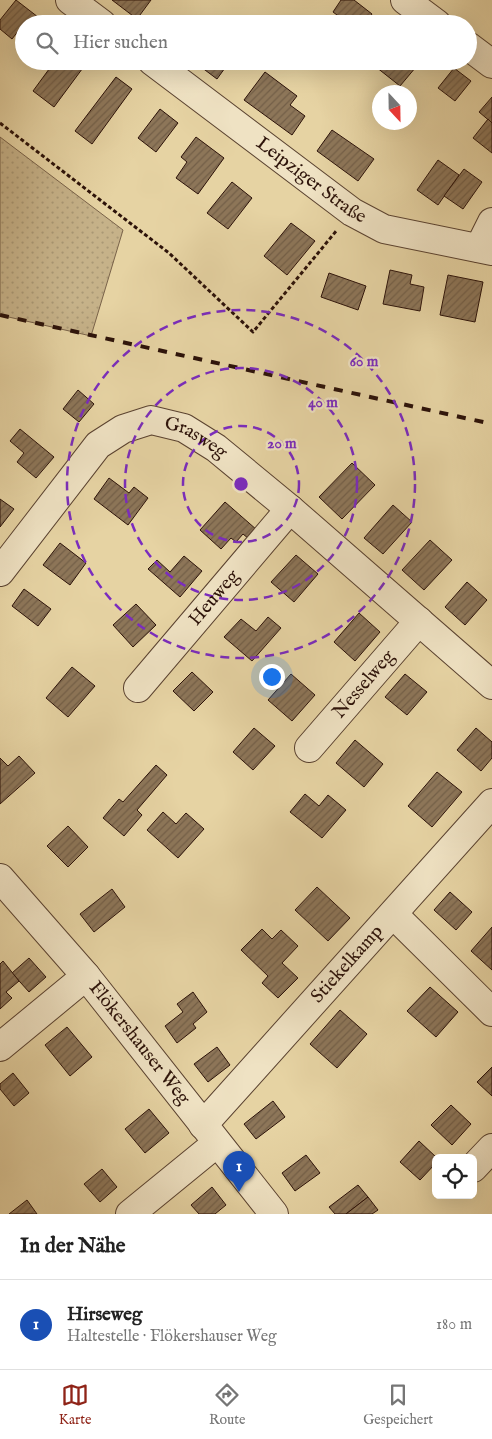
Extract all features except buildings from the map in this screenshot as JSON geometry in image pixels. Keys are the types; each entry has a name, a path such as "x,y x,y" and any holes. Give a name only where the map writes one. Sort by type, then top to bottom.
{"street":[{"path":"70,0 90,15"},
{"path":"405,0 425,15"},
{"path":"477,53 492,64"},
{"name":"Leipziger Straße","path":"164,70 352,212 384,230 486,250"},
{"path":"486,250 492,222"},
{"name":"Grasweg","path":"0,572 98,445 122,429 151,420 184,428 216,448 290,509 492,685"},
{"name":"Heuweg","path":"138,688 290,509"},
{"name":"Nesselweg","path":"309,748 419,621"},
{"name":"Stiekelkamp","path":"130,1214 210,1134 393,914 492,803"},
{"name":"Flökershauser Weg","path":"0,878 86,976 274,1214"},
{"path":"393,914 492,1012"},
{"path":"0,1047 86,976"},
{"path":"477,1164 492,1148"}],"path":[{"path":"0,123 169,253 253,332 352,212"}],"shaded area":[{"path":"0,137 123,230 91,336 0,315"}],"railway":[{"path":"0,315 492,424"}],"place":[{"name":"Hirseweg","path":"239,1192"}]}
